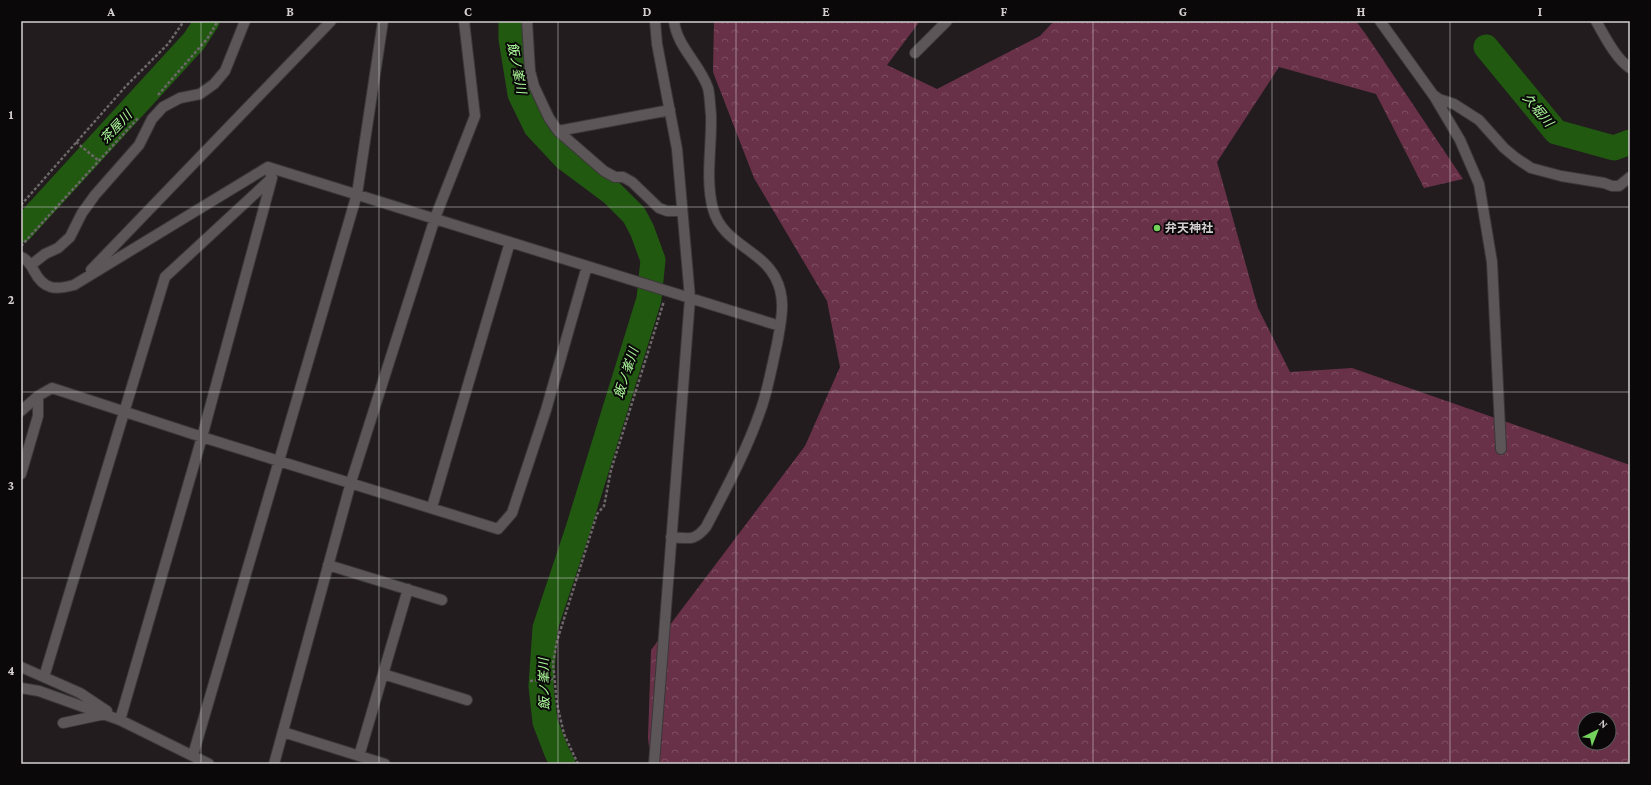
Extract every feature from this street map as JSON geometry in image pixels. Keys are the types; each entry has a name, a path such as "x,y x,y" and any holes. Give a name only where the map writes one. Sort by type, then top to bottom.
{"street":[{"path":"31,265 45,254 58,248 70,237 82,213 139,145 152,119 164,107 180,98 200,94 214,84 225,71 245,21"},
{"path":"81,280 331,21"},
{"path":"193,755 278,459 357,194 383,21"},
{"path":"274,764 351,482 434,218 475,116 464,21"},
{"path":"527,21 530,71 534,86 549,118 558,132 604,171 615,177 623,177 632,182 659,208 667,211 682,211"},
{"path":"654,764 690,298 677,149 657,44 655,21"},
{"path":"671,537 691,539 699,536 706,527 740,462 762,408 783,310 781,290 775,275 764,263 731,237 718,222 710,191 711,132 708,89 701,73 682,44 675,28 674,21"},
{"path":"915,53 947,21"},
{"path":"1380,21 1434,96 1460,140 1479,184 1492,262 1501,449"},
{"path":"1596,21 1610,44 1630,68"},
{"path":"1434,96 1439,100 1454,104 1479,120 1504,148 1531,168 1560,176 1604,183 1612,186 1619,186 1630,177"},
{"path":"558,132 670,110"},
{"path":"21,257 31,265 42,283 52,288 64,288 74,285 268,167 780,326"},
{"path":"120,720 202,437 272,178 268,167"},
{"path":"44,677 165,278 272,178"},
{"path":"432,507 510,242"},
{"path":"21,411 38,396 52,388 202,437 278,459 498,528 512,513 546,410 587,266"},
{"path":"21,474 38,416 38,396"},
{"path":"328,565 442,600"},
{"path":"359,756 408,589"},
{"path":"21,667 80,693 120,720"},
{"path":"383,674 467,700"},
{"path":"21,688 39,691 120,720 209,764"},
{"path":"62,723 105,714"},
{"path":"283,732 385,764"}],"path":[{"path":"21,205 126,86 168,44 184,21"},
{"path":"155,99 207,39 218,21"},
{"path":"21,247 139,116"},
{"path":"76,142 99,162"},
{"path":"578,764 564,734 557,704 553,663 557,641 597,514 604,506 611,470 667,291"},
{"path":"530,681 554,679"}],"green space":[{"path":"714,21 920,21 887,65 937,89 1040,36 1054,21 1356,21 1463,179 1424,188 1376,94 1279,67 1217,162 1258,308 1290,372 1352,368 1630,465 1630,764 651,764 648,738 651,650 805,446 840,367 827,301 754,178 713,72"}],"waterway":[{"name":"茶屋川","path":"21,230 194,41 207,21"},
{"name":"飯ノ峯川","path":"511,21 511,39 520,94 536,127 565,158 612,193 634,215 642,230 653,260 649,299 578,529 545,628 541,686 545,722 563,764"},
{"name":"久堀川","path":"1486,47 1556,132 1614,148 1630,142"}],"place":[{"name":"弁天神社","path":"1157,228"}]}
